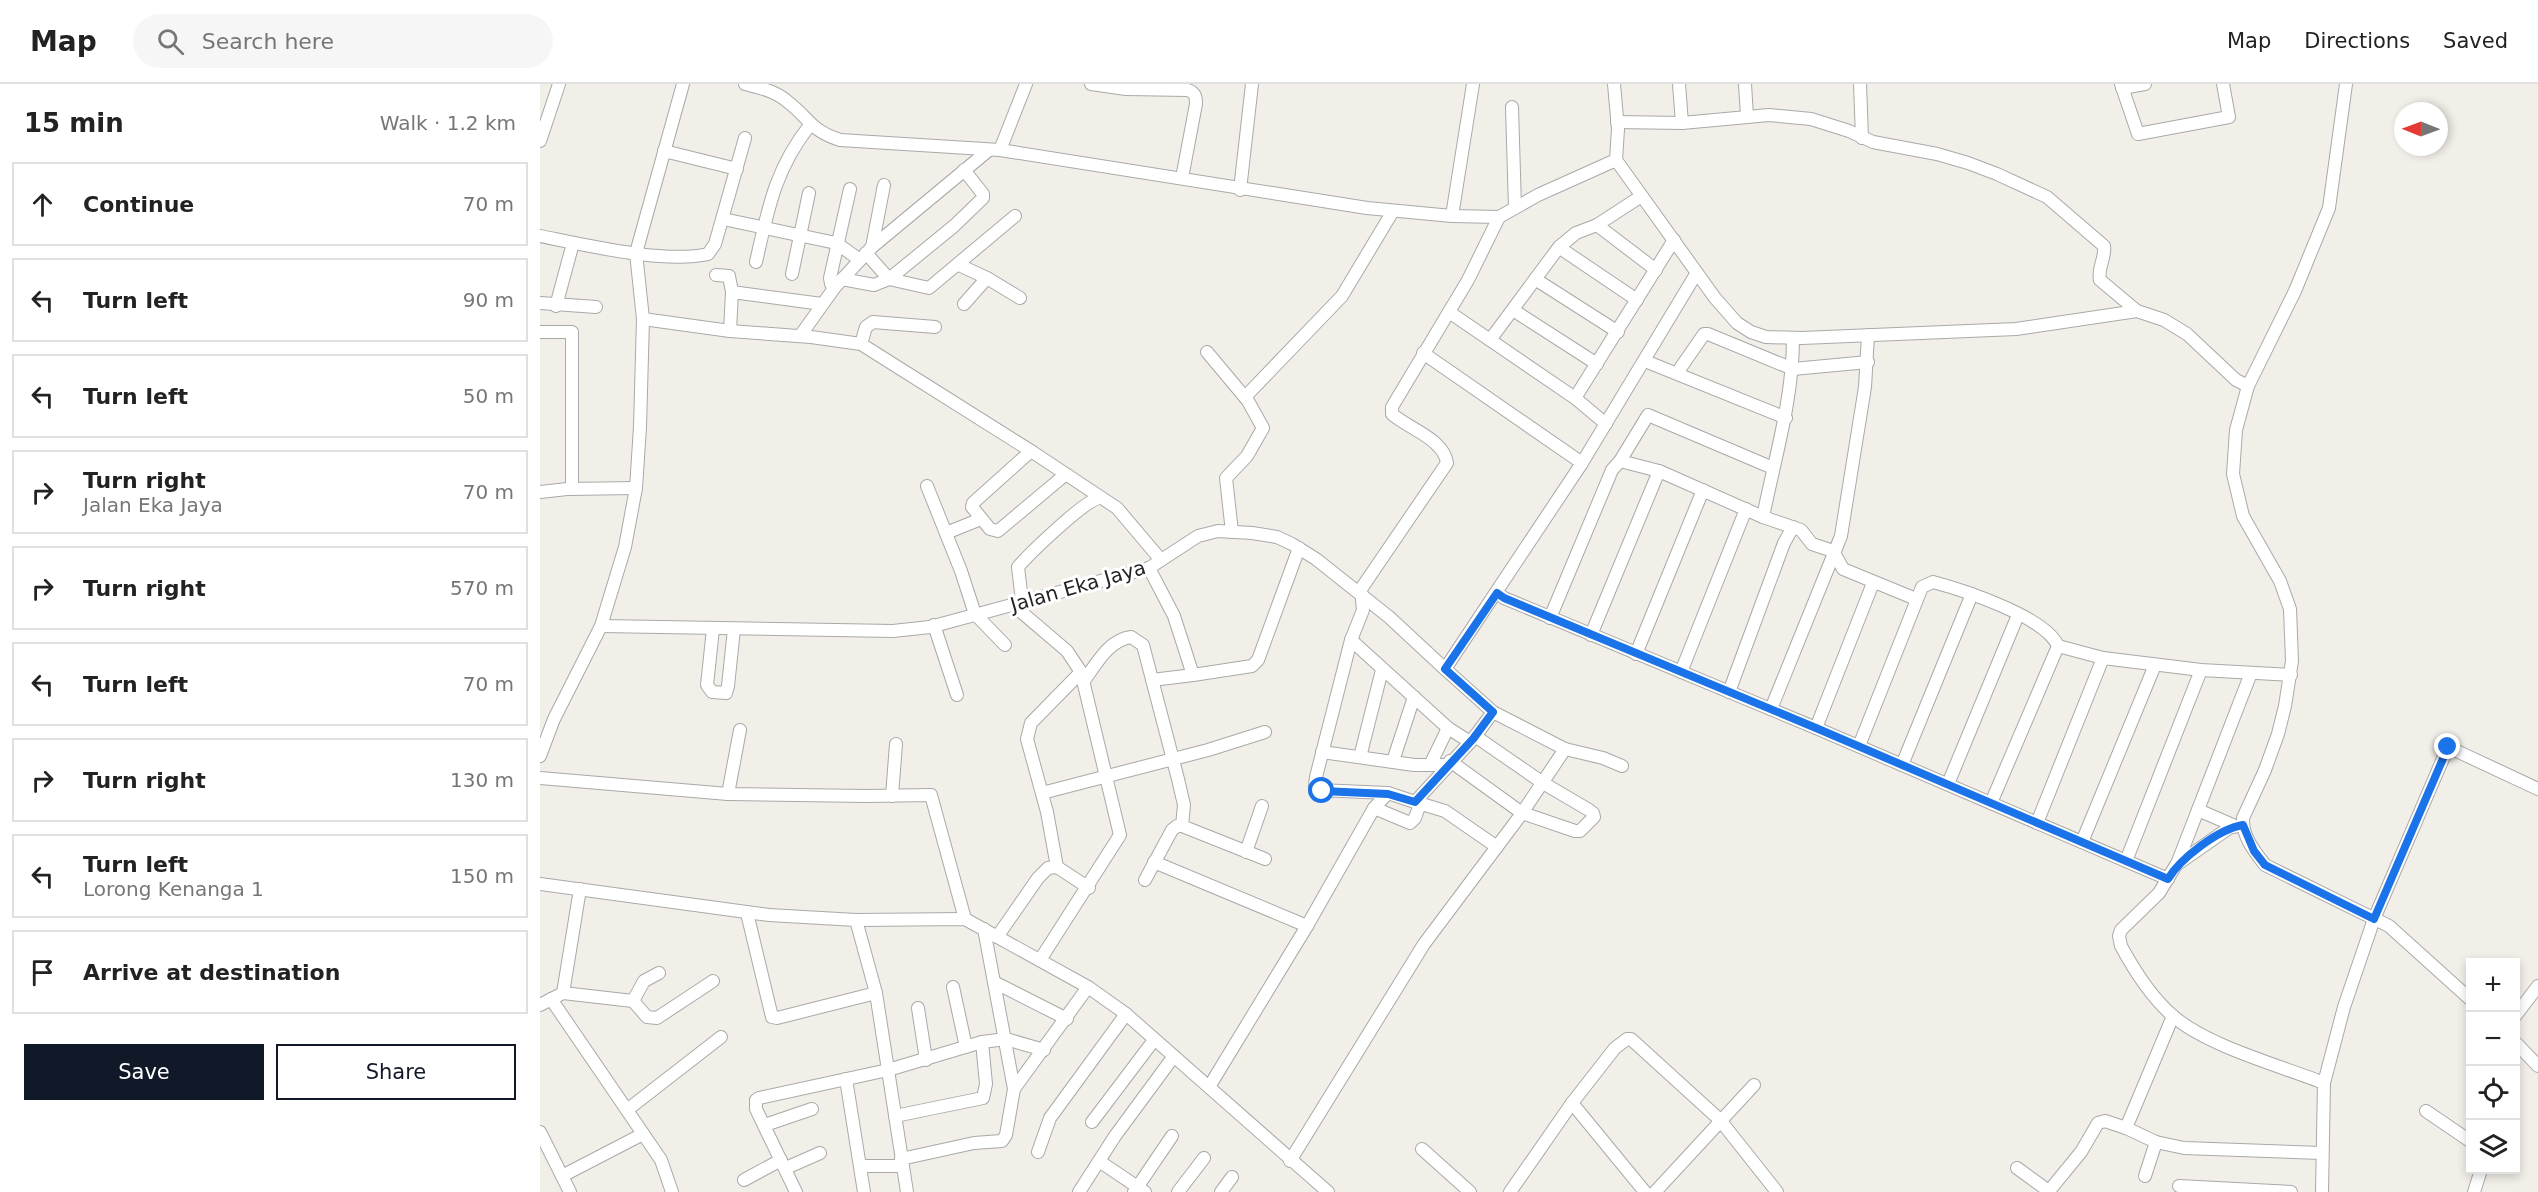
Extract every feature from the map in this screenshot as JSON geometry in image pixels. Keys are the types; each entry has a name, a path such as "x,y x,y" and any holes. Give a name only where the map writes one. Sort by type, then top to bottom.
{"street":[{"path":"541,137 560,84"},
{"path":"540,756 554,719 601,626 625,547 636,488 643,319 636,253 683,84"},
{"path":"745,84 775,93 788,102 810,125 827,136 840,140 994,150 1182,178 1240,190 1394,211 1498,217 1538,195 1616,160"},
{"path":"800,336 838,283 866,253 964,170 994,150 1026,84"},
{"path":"1090,84 1126,89 1188,90 1196,96 1182,178"},
{"path":"1240,190 1252,84"},
{"path":"1452,216 1473,84"},
{"path":"1614,84 1617,122 1616,160 1696,274 1737,322 1751,332 1766,337 1793,338 2016,328 2136,311"},
{"path":"1679,84 1682,123"},
{"path":"1745,84 1747,116"},
{"path":"1860,84 1863,138"},
{"path":"2145,84 2122,86 2138,134 2229,117 2223,84"},
{"path":"2239,826 2265,770 2278,734 2292,662 2290,609 2280,581 2243,516 2233,474 2236,430 2248,386 2295,291 2329,208 2346,84"},
{"path":"1512,107 1515,208"},
{"path":"1617,122 1682,123 1747,116 1790,115 1811,119 1888,146 1968,162 2048,197 2104,246 2104,257 2098,274 2100,279 2136,311 2164,320 2187,334 2236,380 2248,386"},
{"path":"756,262 773,190 782,169 810,125"},
{"path":"540,236 636,253 679,256 708,254 712,251 723,219 745,138"},
{"path":"664,152 736,169"},
{"path":"850,189 836,243 830,278 831,285 838,283 874,285 889,279 982,201 983,194 964,170"},
{"path":"866,253 884,185"},
{"path":"792,274 809,193"},
{"path":"1490,340 1535,279 1575,233 1597,225 1640,197"},
{"path":"1245,397 1342,296 1394,211"},
{"path":"723,219 800,234 866,253 889,279 929,288 959,266 1015,216"},
{"path":"1497,847 1445,811 1388,794 1318,790 1315,786 1351,640 1362,610 1360,594 1447,463 1442,450 1392,414 1392,407 1468,280 1498,217"},
{"path":"1597,225 1656,270"},
{"path":"1575,398 1674,240"},
{"path":"556,306 573,243"},
{"path":"1560,248 1637,300"},
{"path":"959,266 987,278 1020,298"},
{"path":"1445,669 1582,463 1696,274"},
{"path":"716,275 729,276 732,292 730,331"},
{"path":"964,304 987,278"},
{"path":"1535,279 1618,332"},
{"path":"732,292 822,304"},
{"path":"540,303 556,306 596,307"},
{"path":"1513,309 1597,364"},
{"path":"1449,312 1575,398 1606,424"},
{"path":"643,319 730,331 800,336 861,344 1031,451 1100,498 1109,501 1129,520 1161,561"},
{"path":"861,344 866,327 873,322 934,327"},
{"path":"540,332 572,332 572,489"},
{"path":"1677,374 1701,336 1708,334 1793,369 1868,362"},
{"path":"1771,709 1841,536 1868,362 1868,335"},
{"path":"1762,517 1786,418 1793,369 1793,338"},
{"path":"1207,352 1245,397 1263,428 1247,456 1226,478 1232,532"},
{"path":"1423,353 1582,463"},
{"path":"1645,361 1786,418"},
{"path":"1550,618 1612,470 1647,415 1773,468"},
{"path":"1031,451 973,503 972,507 990,529 998,531 1066,474"},
{"path":"1620,460 1659,471 1762,517 1804,532 1812,544 1830,549 1843,569 1916,599"},
{"path":"1591,635 1659,471"},
{"path":"927,486 975,614 1005,645"},
{"path":"540,492 636,488"},
{"path":"1636,654 1703,490"},
{"path":"1040,960 1089,888 1120,836 1082,677 1067,651 1017,602 1018,567 1085,506 1100,498"},
{"path":"1681,672 1746,509"},
{"path":"946,533 981,519"},
{"path":"1729,692 1782,550 1793,527"},
{"name":"Jalan Eka Jaya","path":"601,626 893,631 934,625 1149,568 1198,536 1218,531 1277,537 1299,548 1389,617 1493,712 1565,749 1603,758 1622,766"},
{"path":"1152,681 1252,666 1258,660 1299,548"},
{"path":"1149,568 1174,615 1193,675"},
{"path":"1859,746 1916,599 1922,587 1933,582 1972,594 2018,615 2051,634 2058,646 2103,658 2201,670 2290,675"},
{"path":"1816,728 1873,583"},
{"path":"1497,593 1550,618 1859,746 2168,879"},
{"path":"1902,765 1972,594"},
{"path":"1948,784 2018,615"},
{"path":"934,625 957,695"},
{"path":"714,629 706,685 712,692 721,694 726,693 728,686 734,629"},
{"path":"1057,867 1042,793 1027,739 1028,731 1031,723 1082,677 1117,641 1131,637 1143,645 1184,805 1182,826"},
{"path":"1322,752 1430,765 1449,763 1522,813 1575,831 1580,831 1594,817 1589,810 1473,739 1448,728 1351,640"},
{"path":"1990,803 2058,646"},
{"path":"2037,823 2103,658"},
{"path":"2082,842 2155,665"},
{"path":"1360,757 1382,669"},
{"path":"2126,861 2201,670"},
{"path":"2251,673 2176,865 2159,892 2121,930 2119,936 2128,959 2173,1016 2212,1040 2324,1083"},
{"path":"1393,761 1414,697"},
{"path":"1374,808 1410,823 1415,818 1417,803 1449,763 1473,739 1493,712"},
{"path":"1430,765 1448,728"},
{"path":"728,794 740,729"},
{"path":"1042,793 1264,732"},
{"path":"892,796 896,744"},
{"path":"2322,1192 2324,1083 2344,1008 2374,919 2448,747 2538,789"},
{"path":"1290,1161 1424,944 1522,813 1565,749"},
{"path":"540,778 728,794 931,795 965,919"},
{"path":"1209,1087 1307,926 1374,808 1388,794"},
{"path":"1246,852 1262,806"},
{"path":"2198,810 2239,826 2265,865 2389,926 2466,995"},
{"path":"1145,880 1172,830 1177,826 1265,859"},
{"path":"2176,865 2229,828 2239,826"},
{"path":"1154,862 1307,926"},
{"path":"997,937 1038,878 1048,868 1057,867 1089,888"},
{"path":"540,884 747,913 856,920 965,919 1088,987 1126,1014 1290,1161 1328,1192"},
{"path":"563,993 580,889"},
{"path":"747,913 772,1017 777,1018 876,993"},
{"path":"856,920 876,993 907,1192"},
{"path":"861,1166 902,1162 974,1143 1002,1141 1006,1135 1014,1089 984,929"},
{"path":"633,1001 644,981 659,973"},
{"path":"672,1192 661,1160 627,1110 545,1002 563,993 633,1001 647,1017 657,1018 713,981"},
{"path":"994,982 1066,1019"},
{"path":"2518,1012 2538,986"},
{"path":"953,987 966,1047"},
{"path":"1014,1089 1088,987"},
{"path":"918,1008 926,1060"},
{"path":"1038,1152 1050,1118 1126,1014"},
{"path":"2126,1128 2173,1016"},
{"path":"627,1110 721,1037"},
{"path":"796,1192 756,1109 756,1101 759,1098 888,1070 982,1041 1006,1039 1044,1050"},
{"path":"1510,1192 1572,1103 1615,1048 1623,1040 1631,1039 1720,1120 1777,1192"},
{"path":"1092,1122 1154,1040"},
{"path":"895,1116 983,1098 986,1084 982,1041"},
{"path":"2520,1047 2538,1066"},
{"path":"1079,1192 1098,1161 1174,1056"},
{"path":"846,1079 864,1192"},
{"path":"1572,1103 1654,1191 1754,1084"},
{"path":"765,1125 812,1109"},
{"path":"2426,1111 2466,1138"},
{"path":"2017,1168 2050,1191 2081,1152 2098,1123 2106,1121 2156,1142 2184,1148 2321,1153"},
{"path":"540,1132 570,1192"},
{"path":"562,1176 643,1134"},
{"path":"1098,1161 1138,1190 1172,1136"},
{"path":"2145,1176 2156,1142"},
{"path":"1422,1149 1470,1192"},
{"path":"744,1180 783,1164 820,1153"},
{"path":"1178,1192 1204,1158"},
{"path":"2474,1192 2480,1174"},
{"path":"1221,1192 1232,1177"},
{"path":"2178,1186 2291,1192"}],"route":[{"path":"1322,791 1388,794 1415,802 1473,739 1493,712 1480,704 1445,669 1497,593 1504,598 1816,728 2168,879 2176,865 2229,828 2243,825 2254,851 2265,865 2374,919 2448,747"}]}
